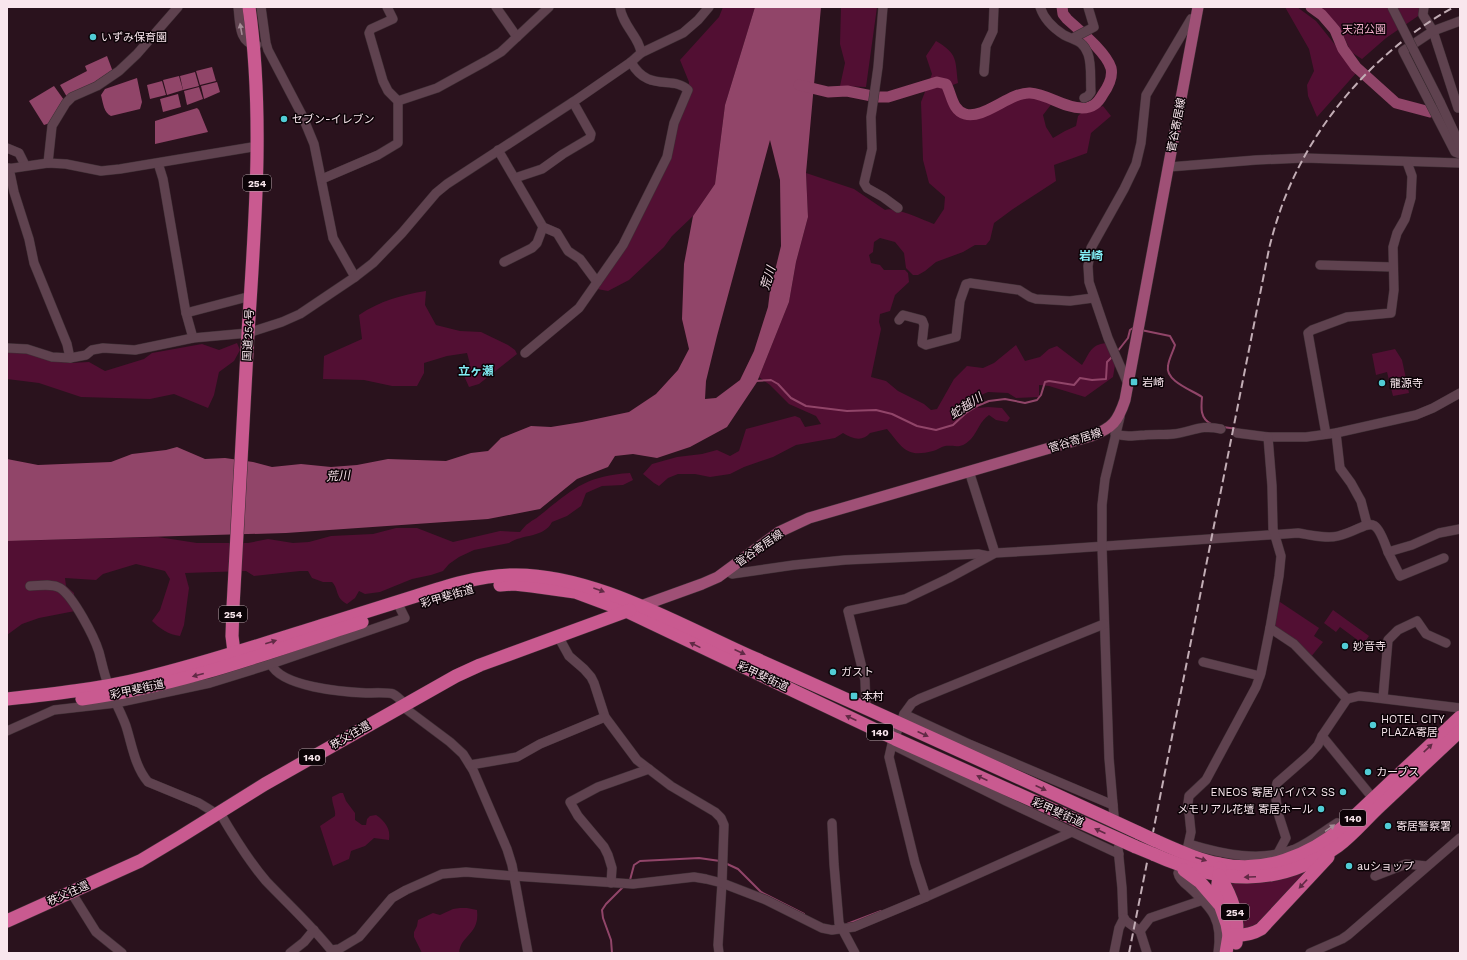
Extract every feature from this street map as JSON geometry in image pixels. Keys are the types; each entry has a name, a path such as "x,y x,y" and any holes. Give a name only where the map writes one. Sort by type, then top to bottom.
{"highway":[{"name":"国道254号","path":"234,658 232,636 248,333 256,230 258,146 260,44 249,7"},
{"name":"彩甲斐街道","path":"7,707 53,703 112,694 182,679 234,658 398,606 484,586 514,584 532,580 556,579 586,586 641,606 715,648 894,742 1153,854 1176,868 1199,872 1265,865 1300,854 1320,840 1342,828 1376,803 1460,731"},
{"name":"彩甲斐街道","path":"532,580 575,592 626,611 866,708 902,719 1139,833 1239,878 1277,874 1301,866 1339,845 1376,803 1460,717"},
{"name":"秩父往還","path":"7,921 140,861 219,814 264,784 456,676 480,665 641,606"},
{"name":"彩甲斐街道","path":"7,698 71,692 112,694"},
{"path":"1233,935 1254,933 1261,929 1339,845"},
{"path":"1176,868 1200,882 1221,907"},
{"name":"254","path":"1219,870 1218,891 1221,907 1233,935 1234,953"},
{"name":"254","path":"1219,870 1232,900 1237,926 1226,953"}],"main road":[{"name":"菅谷寄居線","path":"641,606 718,577 779,532 809,518 1100,433 1107,429 1120,415 1128,384 1198,7"}],"street":[{"path":"48,163 52,126 66,103 72,97 98,86 119,72 137,54 178,7"},
{"path":"238,7 243,37 246,41 260,44"},
{"path":"261,7 260,44 314,144 333,238 355,277"},
{"path":"322,179 378,155 398,143 398,101 388,91 383,81 369,34 371,29 393,19 387,7"},
{"path":"496,7 517,37"},
{"path":"398,101 438,88 496,55 549,7"},
{"path":"620,7 625,23 640,47 641,53"},
{"path":"7,348 27,349 52,357 70,358 86,355 92,350 103,348 135,350 193,338 248,333 300,314 355,277 372,263 402,233 436,193 498,150 573,102 631,62 641,53 683,33 698,20 709,7"},
{"path":"883,7 878,67 871,117 872,148 864,182 867,188 898,208"},
{"path":"984,72 986,46 993,31 994,7"},
{"path":"1040,7 1046,20 1066,36 1076,36 1094,27 1088,7"},
{"path":"1392,7 1460,145"},
{"path":"1424,7 1423,15 1433,30 1458,108 1460,108"},
{"path":"1128,384 1093,298 1088,275 1089,258 1091,248 1124,190 1136,164 1141,143 1146,95 1192,19 1196,21"},
{"path":"1460,21 1433,30 1403,51 1455,152 1460,154"},
{"path":"1076,36 1088,53 1091,92 1084,98"},
{"path":"526,353 579,308 623,245 667,157 674,123 688,90 684,86 647,79 635,70 631,62"},
{"path":"515,178 542,169 563,154 590,138 591,134 573,102"},
{"path":"70,358 67,344 34,263 8,169 25,165 48,163 66,164 101,171 258,146"},
{"path":"7,148 19,153 25,165"},
{"path":"498,150 543,227 557,233 568,251 580,259 597,282"},
{"path":"1169,167 1294,158 1460,163"},
{"path":"1326,434 1308,333 1312,330 1347,317 1391,313 1394,290 1393,247 1397,233 1405,219 1411,198 1412,176 1407,162"},
{"path":"158,163 163,179 186,313 193,338"},
{"path":"504,262 532,248 537,243 543,227"},
{"path":"1320,265 1393,267"},
{"path":"899,320 903,315 920,318 924,325 922,343 926,345 956,337 960,301 966,284 970,283 1019,290 1036,299 1070,301 1093,298"},
{"path":"186,313 251,296"},
{"path":"1238,433 1268,437 1306,437 1336,433 1416,415 1433,408 1460,393"},
{"path":"1114,816 1109,758 1104,624 1102,505 1105,479 1120,415"},
{"path":"1115,434 1126,437 1134,437 1174,434 1200,427 1222,429"},
{"path":"1336,433 1340,468 1351,483 1361,501 1367,524"},
{"path":"1268,437 1274,534 1281,556 1270,628 1260,676 1256,687 1206,780 1189,796 1188,803 1191,832 1188,847 1234,856 1263,856 1293,850 1320,840"},
{"path":"970,471 992,554"},
{"path":"727,571 732,574 794,565 845,560 992,554 1274,534 1298,533 1318,536 1338,536 1367,524 1375,525 1378,528 1400,576 1444,558"},
{"path":"1388,552 1412,545 1439,533 1460,529"},
{"path":"866,708 865,680 848,611 905,599 992,554"},
{"path":"30,586 51,585 59,587 68,595 95,641 112,694 126,726 132,749 143,776 148,782 199,803 219,814 246,855 266,880 331,950 334,951 359,937 392,898 442,874 466,872 640,884 694,877 722,883 766,900 822,928 832,930 842,929 854,927 926,897 1072,832"},
{"path":"7,731 54,710 112,694 210,683 272,664 405,618 398,606"},
{"path":"1383,698 1388,640 1398,630 1417,621 1426,634 1446,643"},
{"path":"926,897 915,863 889,757 902,719 912,703 1104,624"},
{"path":"1270,628 1294,644 1347,698"},
{"path":"558,636 569,656 591,677 605,717 637,760 671,786 715,812 721,818 724,825 718,945 719,953"},
{"path":"1204,662 1260,676"},
{"path":"272,664 279,674 289,680 315,687 339,691 393,694 403,705 463,754 481,786 507,849 514,876 528,953"},
{"path":"1278,853 1286,838 1278,813 1275,792 1277,783 1318,744 1347,698 1359,696 1383,698 1460,708"},
{"path":"470,765 517,757 540,744 605,717"},
{"path":"902,719 1020,769 1113,805"},
{"path":"1322,736 1376,803"},
{"path":"894,742 1008,798 1072,832 1118,851 1124,918 1119,928 1114,953"},
{"path":"611,883 612,868 604,847 578,816 570,802 598,787 649,769"},
{"path":"832,823 836,891 840,923 855,953"},
{"path":"1310,953 1348,935 1460,838"},
{"path":"1375,876 1406,864 1427,866"},
{"path":"1176,868 1179,876 1212,910 1218,925 1220,940 1218,953"},
{"path":"71,892 96,932 122,953"},
{"path":"1140,931 1150,918 1203,900"},
{"path":"1124,918 1140,931 1147,953"},
{"path":"290,953 304,942 314,930"}],"green space":[{"path":"723,7 755,7 725,105 715,184 693,216 672,236 664,247 629,280 608,291 597,289 675,133 688,98 689,82 680,60 719,17"},
{"path":"841,7 877,7 866,87 840,86 845,63 840,44"},
{"path":"1285,7 1297,7 1316,21 1357,72 1317,117 1308,96 1307,85 1314,71 1309,49"},
{"name":"天沼公園","path":"1318,7 1422,7 1421,14 1386,38 1362,59 1351,52 1339,26"},
{"path":"936,41 952,54 956,63 958,83 950,86 950,96 952,106 962,116 980,117 1023,96 1039,96 1053,102 1043,115 1046,127 1053,138 1076,126 1078,116 1081,113 1103,106 1111,116 1091,133 1087,153 1054,165 1056,181 994,223 990,240 986,245 975,245 963,252 936,262 918,275 913,275 906,268 904,253 895,242 880,238 874,242 873,252 869,255 871,263 880,265 884,270 905,270 908,273 909,282 895,295 890,311 880,314 879,322 881,329 871,377 886,381 898,391 924,404 931,410 937,409 954,379 967,366 983,368 994,363 1016,345 1025,361 1040,357 1049,349 1057,346 1082,365 1093,348 1106,343 1115,365 1113,377 1085,397 1049,386 1039,385 1039,397 1016,398 1008,393 988,392 979,396 978,408 1002,408 1010,418 1007,422 996,420 989,415 983,420 971,439 961,446 945,446 933,451 917,453 906,450 901,446 887,429 870,433 861,439 850,437 843,433 835,438 796,445 773,457 744,467 730,474 710,477 695,474 678,474 668,478 659,486 654,483 643,474 652,464 677,457 702,454 717,450 730,456 739,451 746,429 795,416 800,418 805,427 821,424 816,416 789,404 770,385 759,377 789,302 796,262 808,217 806,173 854,189 885,210 889,209 902,212 934,224 944,209 945,197 929,183 923,160 921,102 932,74 926,56"},
{"path":"426,291 425,305 436,325 460,331 481,332 508,345 515,350 517,354 479,384 469,387 461,369 470,364 467,353 447,356 424,363 424,373 417,386 392,386 364,380 323,379 324,356 362,339 359,315 391,299"},
{"path":"237,343 240,350 234,361 219,372 214,395 208,408 174,394 150,399 81,397 39,383 7,379 7,351 23,352 70,363 89,362 105,371 144,359 152,353 202,344 219,350"},
{"path":"1395,349 1402,360 1409,393 1393,396 1387,372 1376,375 1372,354"},
{"path":"630,473 633,480 623,485 602,486 586,493 581,506 567,516 552,522 544,531 514,540 509,543 474,550 459,557 449,564 443,571 412,579 380,592 365,594 359,591 355,598 347,604 343,602 332,582 323,582 312,578 308,571 254,576 246,571 185,573 189,588 184,625 180,636 164,631 152,621 160,610 170,579 165,571 136,564 103,574 96,580 65,578 66,586 74,593 75,611 39,618 22,624 7,635 7,541 158,537 197,543 248,543 268,539 293,543 309,542 331,536 373,534 396,528 417,528 453,542 500,531 520,532 525,526 561,498 580,486 602,477"},
{"path":"1277,600 1319,628 1314,636 1323,642 1310,658 1273,626"},
{"path":"1333,610 1369,636 1363,644 1340,627 1336,632 1324,623"},
{"path":"343,793 346,801 355,813 355,820 362,825 366,825 367,819 370,816 376,815 382,820 387,826 389,840 374,838 365,846 351,851 349,859 333,866 320,826 335,816 332,797"},
{"path":"1304,869 1310,871 1304,873 1254,927 1240,932 1227,882 1247,883"},
{"path":"460,908 477,910 477,918 476,925 463,942 459,953 422,953 414,937 418,920 433,913 440,915 453,909"}],"water":[{"name":"荒川","path":"755,7 821,7 806,173 808,217 796,262 789,302 757,382 727,427 690,447 657,458 633,454 615,456 608,467 577,479 540,509 488,519 286,533 7,541 7,459 38,465 111,462 132,454 166,450 177,447 205,459 225,458 253,462 272,467 301,464 331,467 357,465 388,459 446,461 471,453 488,451 501,438 531,426 551,427 629,412 656,394 678,370 689,349 682,319 684,264 693,216 715,184 725,105","holes":["770,140 780,180 781,246 770,291 768,307 754,351 740,380 716,398 705,399 706,381 717,336"]},
{"path":"107,56 113,72 67,97 60,85 87,71 85,66"},
{"path":"212,67 216,81 200,85 196,71"},
{"path":"195,72 199,86 183,90 180,76"},
{"path":"179,76 183,90 167,95 163,80"},
{"path":"137,78 142,102 140,109 111,116 109,115 104,107 101,95 105,89"},
{"path":"162,81 166,95 150,99 147,85"},
{"path":"217,82 220,92 204,99 201,86"},
{"path":"54,86 64,100 50,123 44,125 29,101"},
{"path":"199,87 203,99 187,105 184,91"},
{"path":"178,94 181,107 163,112 160,99"},
{"path":"197,108 208,132 155,144 155,121"}],"waterway":[{"path":"799,85 828,92 847,91 877,97 888,97 937,82 946,84 957,109 965,114 972,115 988,110 1014,97 1030,93 1043,96 1068,106 1082,108 1089,107 1097,102 1107,88 1111,78 1111,68 1104,55 1098,48 1067,19 1063,14 1062,7"},
{"path":"1311,7 1322,15 1335,30 1343,49 1356,67 1396,103 1430,112"},
{"name":"蛇越川","path":"1117,352 1128,338 1130,330 1135,328"},
{"name":"蛇越川","path":"1141,330 1170,336 1175,345 1168,366 1168,371 1175,381 1202,397 1203,416 1207,422 1211,424"},
{"name":"蛇越川","path":"755,381 771,380 778,384 791,398 806,406 847,411 876,410 892,414 917,426 936,430 953,425 966,413 989,401 1005,399 1025,403 1037,400 1041,395 1045,382 1049,381 1074,385 1080,378 1092,380 1106,379 1107,362 1113,356"},
{"name":"蛇越川","path":"1223,427 1237,429"},
{"path":"630,880 634,865 640,861 699,858 720,861"},
{"path":"725,863 738,869 761,892 804,914"},
{"path":"612,953 611,940 603,918 602,910 624,886"},
{"path":"847,924 881,911"}],"railway":[{"path":"1129,953 1269,249 1284,200 1297,170 1313,141 1352,88 1400,43 1426,24 1454,7"}],"place":[{"name":"いずみ保育園","path":"93,37"},
{"name":"セブン-イレブン","path":"284,119"},
{"name":"岩崎","path":"1134,382"},
{"name":"龍源寺","path":"1382,383"},
{"name":"妙音寺","path":"1345,646"},
{"name":"ガスト","path":"833,672"},
{"name":"本村","path":"854,696"},
{"name":"HOTEL CITY PLAZA寄居","path":"1373,725"},
{"name":"カーブス","path":"1368,772"},
{"name":"ENEOS 寄居バイパス SS","path":"1343,792"},
{"name":"メモリアル花壇 寄居ホール","path":"1321,809"},
{"name":"寄居警察署","path":"1388,826"},
{"name":"auショップ","path":"1349,866"}],"district":[{"name":"岩崎","path":"1091,256"},
{"name":"立ヶ瀬","path":"476,371"}]}
